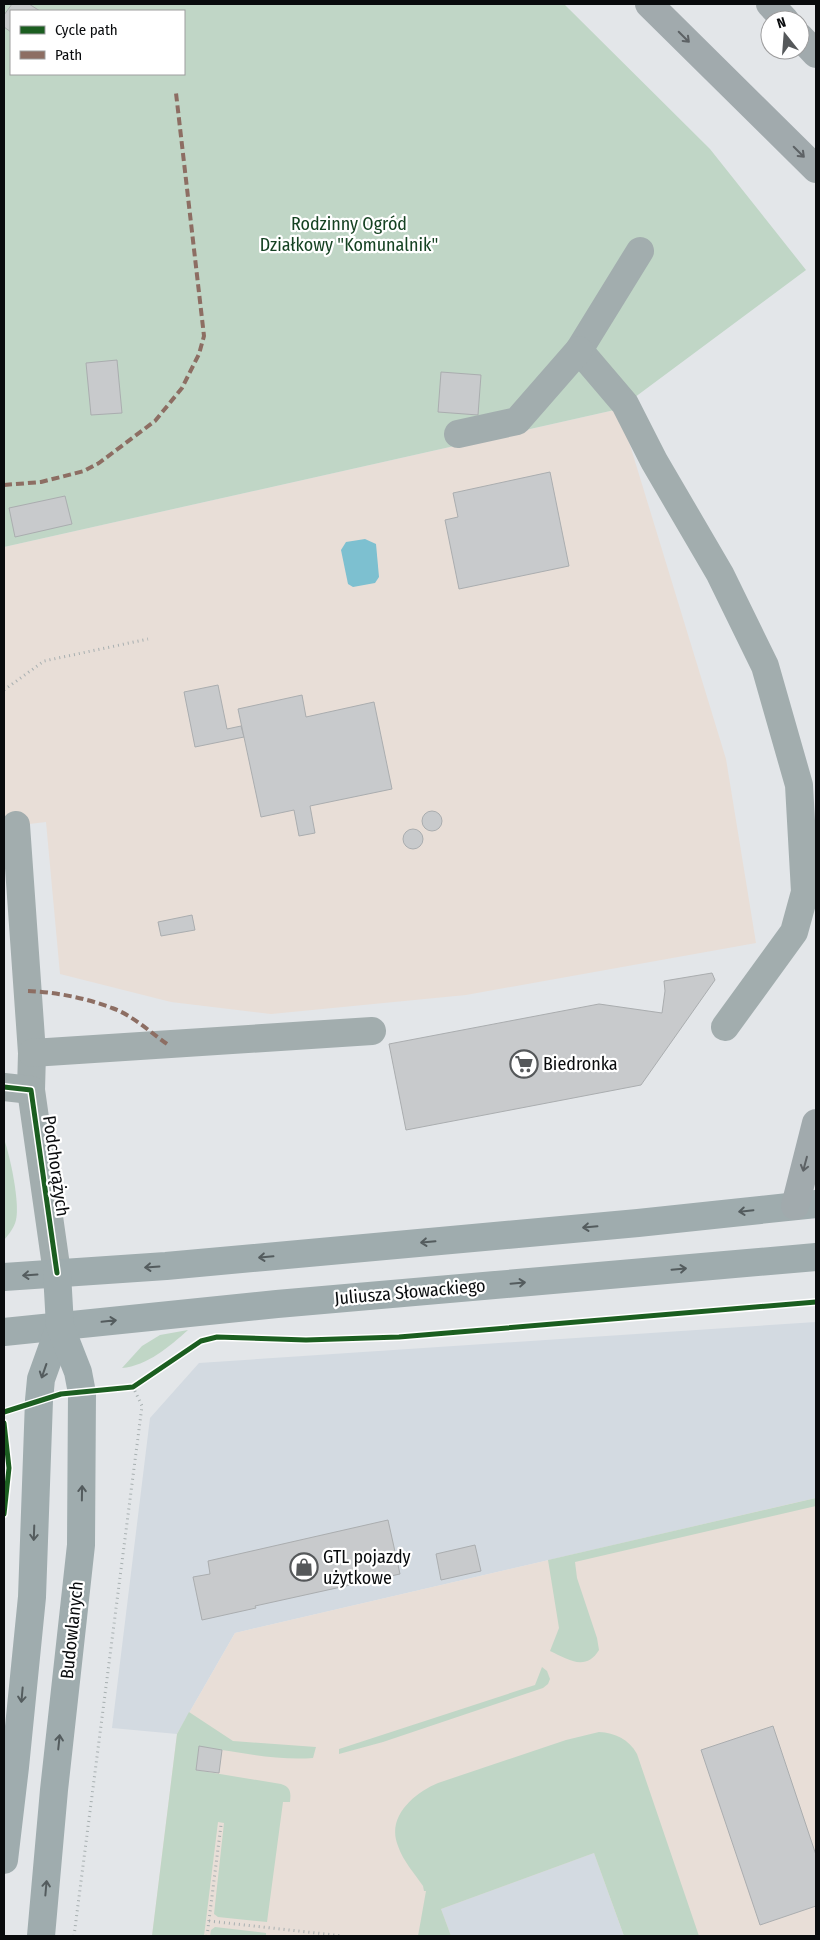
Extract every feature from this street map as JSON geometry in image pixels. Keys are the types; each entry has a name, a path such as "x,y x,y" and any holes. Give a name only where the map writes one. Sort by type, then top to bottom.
{"highway":[{"path":"649,4 816,170"},
{"path":"806,1205 816,1123"}],"main road":[{"path":"4,1277 166,1266 638,1223 806,1205"},
{"name":"Juliusza Słowackiego","path":"4,1332 277,1304 816,1256"},
{"name":"Budowlanych","path":"41,1936 54,1790 81,1545 82,1393 78,1372 60,1326 57,1273"},
{"name":"Budowlanych","path":"4,1860 16,1766 32,1597 41,1379 60,1326"}],"street":[{"path":"458,434 517,421 579,350 640,251"},
{"path":"579,350 625,404 654,461 720,574 765,666 799,785 805,892 794,932 725,1027"},
{"name":"Podchorążych","path":"16,826 13,913 32,1053 31,1090 57,1273"},
{"path":"32,1053 372,1031"},
{"path":"4,1087 31,1090"}],"path":[{"path":"4,690 44,661 148,639"},
{"path":"74,1936 142,1406 133,1387"},
{"path":"207,1936 221,1825"},
{"path":"209,1921 343,1936"}],"shaded area":[{"path":"619,409 726,759 756,943 466,995 271,1014 171,1002 60,974 46,822 4,827 4,547"},
{"path":"816,1322 816,1498 235,1633 177,1734 112,1728 150,1418 199,1363"},
{"path":"816,1498 816,1936 624,1936 594,1853 441,1909 451,1936 152,1936 177,1734 235,1633"},
{"path":"594,1852 624,1936 451,1936 440,1909"}],"green space":[{"name":"Rodzinny Ogród Działkowy \"Komunalnik\"","path":"4,4 564,4 710,149 806,270 619,409 4,547"},
{"path":"4,1139 14,1179 17,1212 14,1226 4,1240"},
{"path":"188,1330 166,1349 149,1359 122,1368 142,1346 160,1335"},
{"path":"816,1498 816,1506 575,1562 577,1578 597,1638 599,1650 594,1657 582,1662 570,1660 550,1651 559,1628 548,1560"},
{"path":"542,1667 547,1671 550,1679 543,1688 383,1742 339,1754 339,1749 535,1685"},
{"path":"189,1712 233,1741 316,1747 313,1758 299,1759 199,1747 196,1770 281,1784 290,1791 290,1802 283,1802 267,1922 218,1917 214,1914 224,1823 218,1822 204,1936 152,1936 177,1734"},
{"path":"599,1732 621,1738 630,1744 637,1754 699,1936 624,1936 594,1853 441,1909 451,1936 418,1936 426,1891 424,1891 423,1886 400,1852 395,1835 396,1825 404,1807 420,1793 438,1783 566,1740"},
{"path":"215,1927 266,1933 266,1936 210,1936 211,1930"}],"water":[{"path":"365,539 376,544 379,577 375,583 353,587 348,584 341,550 346,542"}],"building":[{"path":"12,4 29,4 38,10 10,10 10,31 4,27 4,15"},
{"path":"117,360 122,413 91,415 86,363"},
{"path":"441,372 481,375 478,415 438,412"},
{"path":"550,472 569,566 459,589 445,520 458,517 453,493"},
{"path":"65,496 72,524 15,537 9,508"},
{"path":"218,685 227,729 241,726 244,737 195,747 184,692"},
{"path":"302,695 306,717 374,702 392,789 310,806 315,833 299,836 294,810 261,817 238,709"},
{"path":"428,811 436,811 442,817 442,825 436,831 428,831 422,825 422,817"},
{"path":"409,829 417,829 423,835 423,843 417,849 409,849 403,843 403,835"},
{"path":"192,915 195,930 161,936 158,922"},
{"name":"Biedronka","path":"712,973 715,980 641,1085 406,1130 389,1044 599,1004 662,1013 665,991 664,981"},
{"name":"GTL pojazdy użytkowe","path":"388,1520 400,1574 255,1606 256,1608 202,1620 193,1577 210,1574 208,1561"},
{"path":"475,1545 481,1571 441,1580 436,1554"},
{"path":"773,1726 816,1855 816,1906 760,1925 701,1750"},
{"path":"199,1746 222,1750 219,1773 196,1770"}],"marked path":[{"path":"4,485 41,482 84,471 99,463 155,421 182,388 199,354 204,336 176,93"},
{"path":"28,991 70,996 112,1008 134,1019 167,1044"}],"cycle path":[{"path":"4,1087 31,1090 57,1273"},
{"path":"4,1412 61,1394 133,1387 201,1341 217,1337 306,1340 399,1337 816,1302"},
{"path":"4,1423 9,1468 4,1514"}],"place":[{"name":"Biedronka","path":"524,1064"},
{"name":"GTL pojazdy użytkowe","path":"304,1567"}]}
